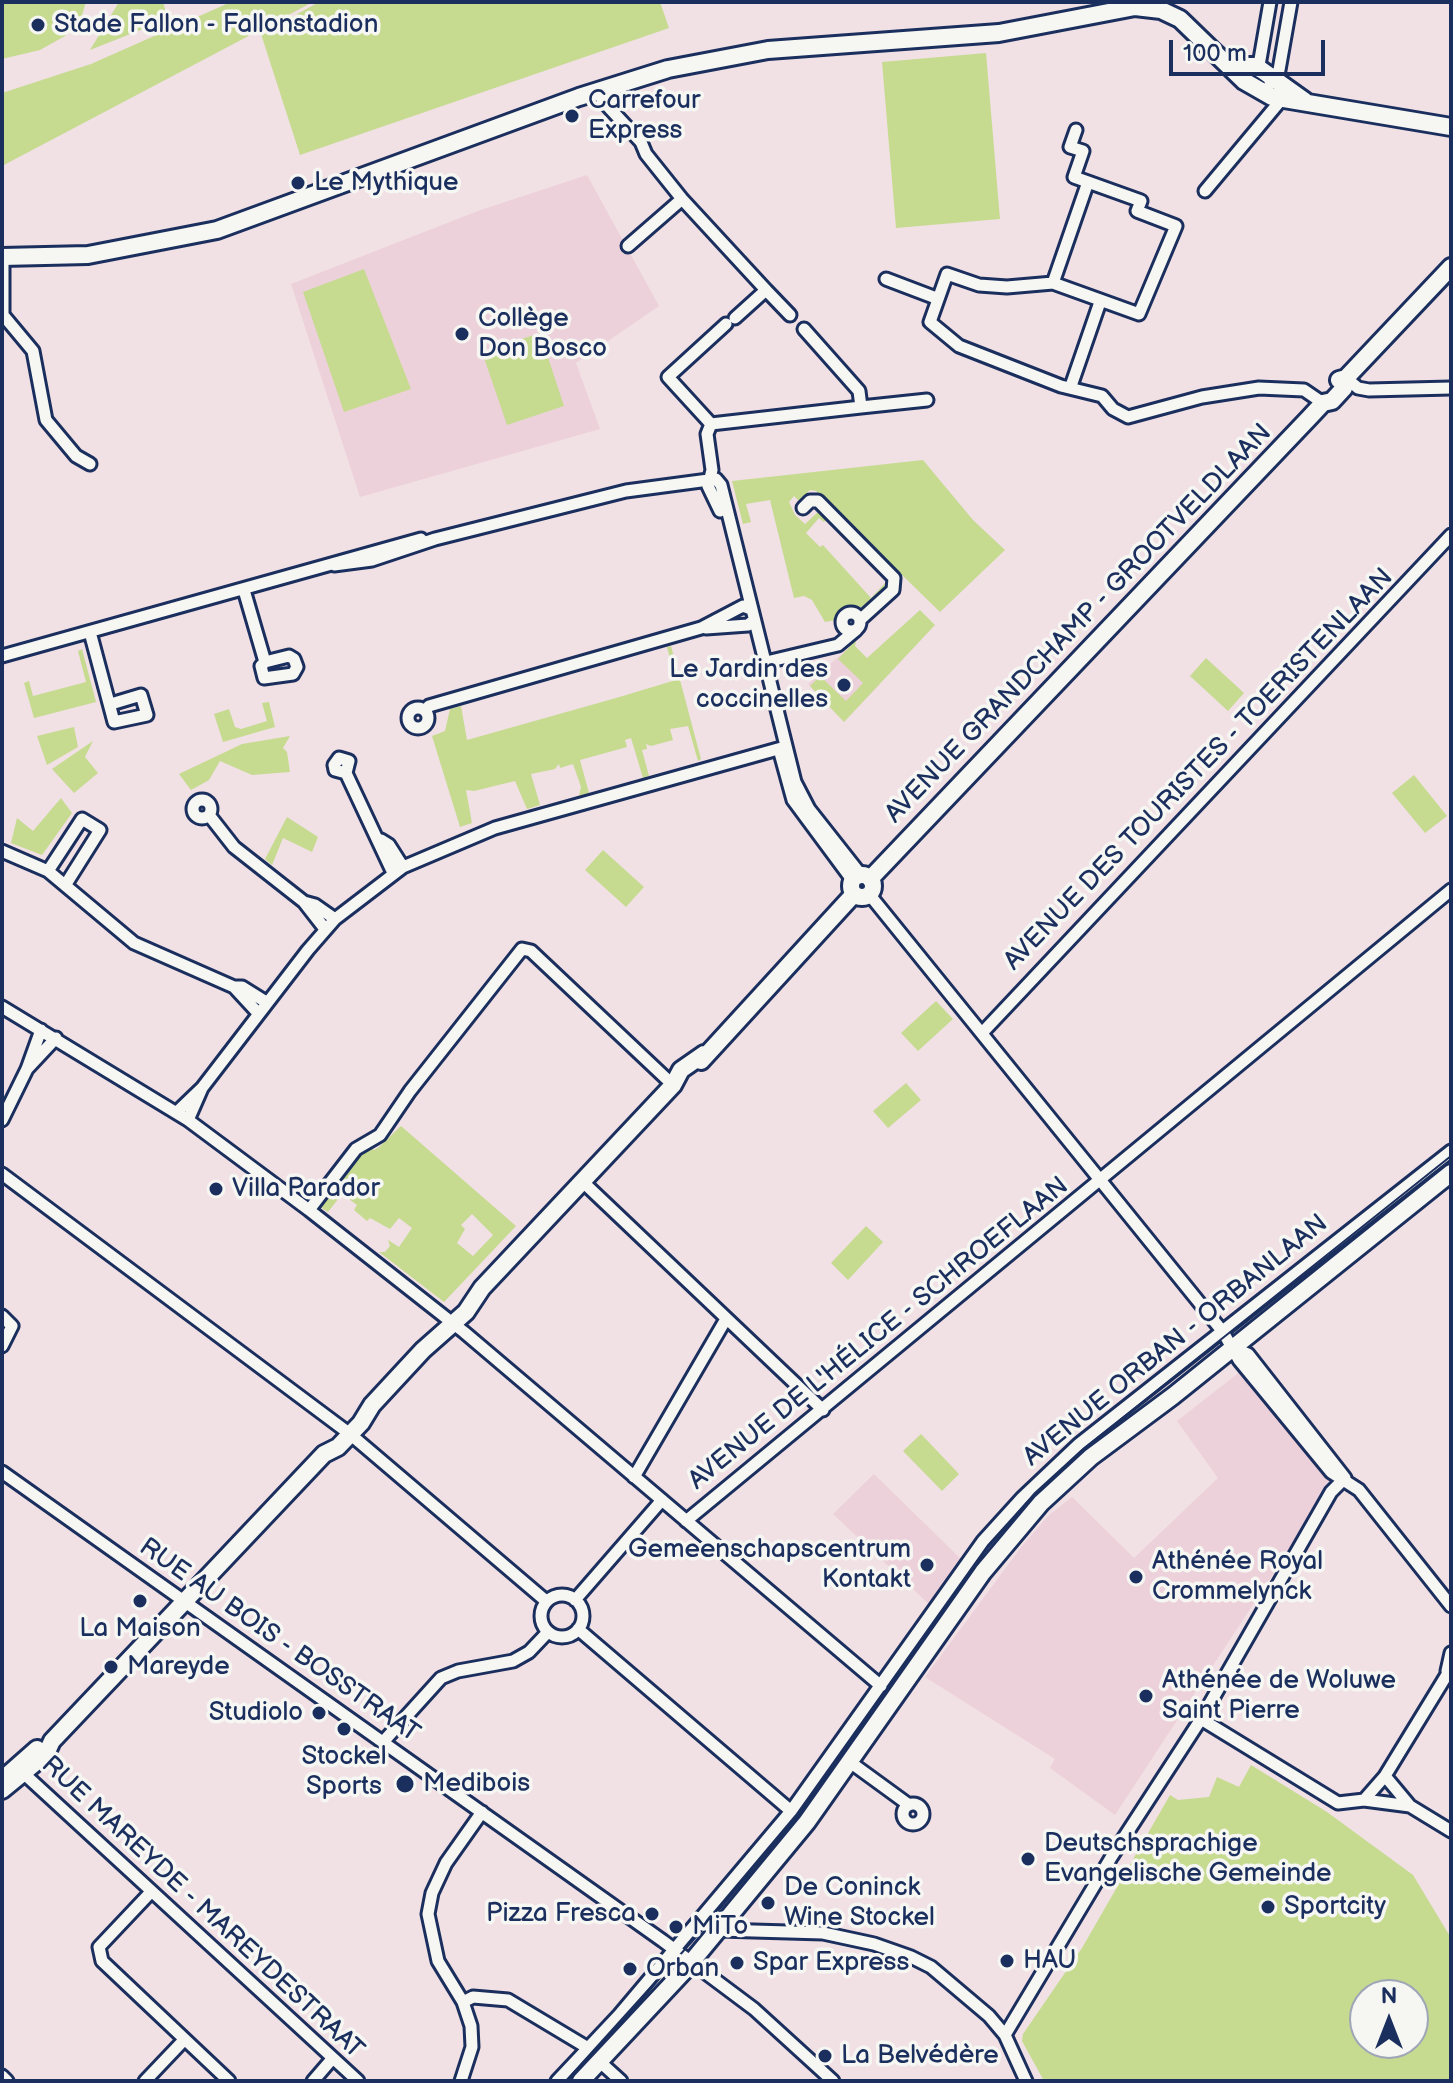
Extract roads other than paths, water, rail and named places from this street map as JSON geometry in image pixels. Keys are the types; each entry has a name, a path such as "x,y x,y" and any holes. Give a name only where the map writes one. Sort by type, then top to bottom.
{"street":[{"path":"1270,2 1256,66 1270,90"},
{"path":"1205,191 1270,90 1291,2"},
{"path":"90,464 76,456 46,420 33,351 3,315 3,257 88,255 217,230 599,91 668,69 738,54 999,33 1135,7 1153,8 1180,19 1231,66 1270,90 1305,101 1451,127"},
{"path":"1231,66 1256,66"},
{"path":"599,91 602,100 641,142 646,154 682,199 790,315"},
{"path":"1076,130 1070,147 1083,151 1074,177 1141,201 1137,211 1176,226 1139,314 1053,283 1007,287 979,285 947,274 930,322 959,346 1061,386 1102,396 1113,409 1128,417 1202,397 1259,388 1304,390 1323,403"},
{"path":"1053,283 1073,233 1069,231 1088,182"},
{"path":"628,246 682,199"},
{"name":"AVENUE GRANDCHAMP - GROOTVELDLAAN","path":"21,1770 583,1182 673,1085 681,1070 704,1054 861,885 1323,403 1324,394 1336,381 1346,378 1451,267"},
{"path":"886,279 936,298"},
{"path":"711,424 668,377 766,290"},
{"path":"1071,386 1100,302"},
{"path":"804,329 859,391 861,407"},
{"path":"1346,378 1358,388 1369,390 1451,388"},
{"path":"711,424 927,400"},
{"path":"711,424 707,434 712,470 708,486 720,510 749,615 793,800 850,877 861,885 1223,1332 1239,1360 1331,1472 1345,1478 1359,1490 1451,1606"},
{"path":"2,656 334,565 391,546 435,539 626,491 708,479"},
{"path":"761,663 845,642 858,624 893,590 894,578 818,501 810,501 803,508"},
{"name":"AVENUE DES TOURISTES - TOERISTENLAAN","path":"982,1033 1450,538"},
{"path":"244,590 265,662"},
{"path":"829,645 848,613 855,613 858,624"},
{"path":"425,711 429,706 749,615"},
{"path":"701,628 749,615"},
{"path":"90,632 111,704"},
{"path":"177,1112 202,1088 325,929 398,870 495,828 782,747"},
{"path":"346,773 381,840 389,845 398,870"},
{"path":"209,815 234,847 304,902 325,929"},
{"path":"48,871 82,819 100,830 66,884"},
{"path":"2,851 48,871 134,943 234,987 258,1013"},
{"name":"AVENUE DE L'HÉLICE - SCHROEFLAAN","path":"686,1521 1451,890"},
{"path":"304,902 315,905 335,919"},
{"path":"309,1210 356,1149 380,1135 410,1091 522,949 531,951 673,1085"},
{"path":"234,987 242,987 266,1002"},
{"path":"2,1007 177,1112 309,1210 450,1321 881,1686"},
{"path":"2,1120 27,1069 41,1030"},
{"path":"27,1069 56,1038"},
{"path":"188,1120 202,1088"},
{"name":"AVENUE ORBAN - ORBANLAAN","path":"581,2081 594,2054 675,1950 791,1811 983,1541 1022,1498 1079,1444 1451,1151"},
{"name":"AVENUE ORBAN - ORBANLAAN","path":"557,2081 594,2054 692,1962 719,1930 850,1762 983,1572 1023,1522 1091,1457 1234,1348 1451,1173"},
{"path":"2,1174 346,1431 546,1601"},
{"path":"583,1182 823,1410"},
{"path":"2,1316 12,1326 2,1346"},
{"path":"634,1477 726,1319"},
{"name":"RUE AU BOIS - BOSSTRAAT","path":"2,1472 692,1962 754,2009 833,2081"},
{"path":"1005,2035 1079,1910 1201,1719 1331,1497 1336,1483 1345,1478"},
{"path":"575,1600 662,1500"},
{"path":"559,1595 575,1600 582,1611 578,1629 566,1636 548,1632 540,1614 546,1601 559,1595"},
{"path":"578,1629 791,1811"},
{"path":"383,1742 441,1678 458,1671 513,1661 529,1652 548,1632"},
{"path":"1364,1800 1385,1776 1449,1670 1451,1653"},
{"path":"1201,1719 1338,1803 1351,1804 1364,1800 1410,1806"},
{"path":"850,1762 909,1805"},
{"path":"2,1780 21,1770"},
{"path":"2,1790 21,1770"},
{"name":"RUE MAREYDE - MAREYDESTRAAT","path":"21,1770 150,1893 358,2081"},
{"path":"1385,1776 1410,1806 1451,1831"},
{"path":"461,2081 472,2047 471,2026 463,2002 438,1961 428,1914 432,1893 446,1863 482,1812"},
{"path":"150,1893 99,1947 99,1954 102,1961 229,2081"},
{"path":"722,1896 736,1909"},
{"path":"719,1930 823,1933 874,1944 911,1957 931,1967 970,1998 1005,2035 1026,2081"},
{"path":"463,2002 473,1997 508,2000 594,2054 621,2081"},
{"path":"145,2081 184,2040"},
{"path":"313,2081 332,2059"},
{"path":"2,2076 7,2081"}],"tram line":[{"path":"566,2081 697,1936 797,1817 985,1551 1035,1493 1081,1451 1451,1156"}],"place":[{"name":"Stade Fallon - Fallonstadion","path":"38,25"},
{"name":"Carrefour Express","path":"572,116"},
{"name":"Le Mythique","path":"298,183"},
{"name":"Collège Don Bosco","path":"462,334"},
{"name":"Le Jardin des coccinelles","path":"844,685"},
{"name":"Villa Parador","path":"216,1189"},
{"name":"Gemeenschapscentrum Kontakt","path":"927,1565"},
{"name":"Athénée Royal Crommelynck","path":"1136,1577"},
{"name":"La Maison","path":"140,1601"},
{"name":"Mareyde","path":"111,1667"},
{"name":"Athénée de Woluwe Saint Pierre","path":"1146,1696"},
{"name":"Studiolo","path":"319,1713"},
{"name":"Stockel Sports","path":"344,1729"},
{"name":"Medibois","path":"405,1784"},
{"name":"Deutschsprachige Evangelische Gemeinde","path":"1028,1859"},
{"name":"De Coninck Wine Stockel","path":"768,1903"},
{"name":"Sportcity","path":"1268,1907"},
{"name":"Pizza Fresca","path":"652,1914"},
{"name":"MiTo","path":"676,1927"},
{"name":"HAU","path":"1007,1961"},
{"name":"Spar Express","path":"737,1963"},
{"name":"Orban","path":"630,1969"},
{"name":"La Belvédère","path":"825,2056"}]}
